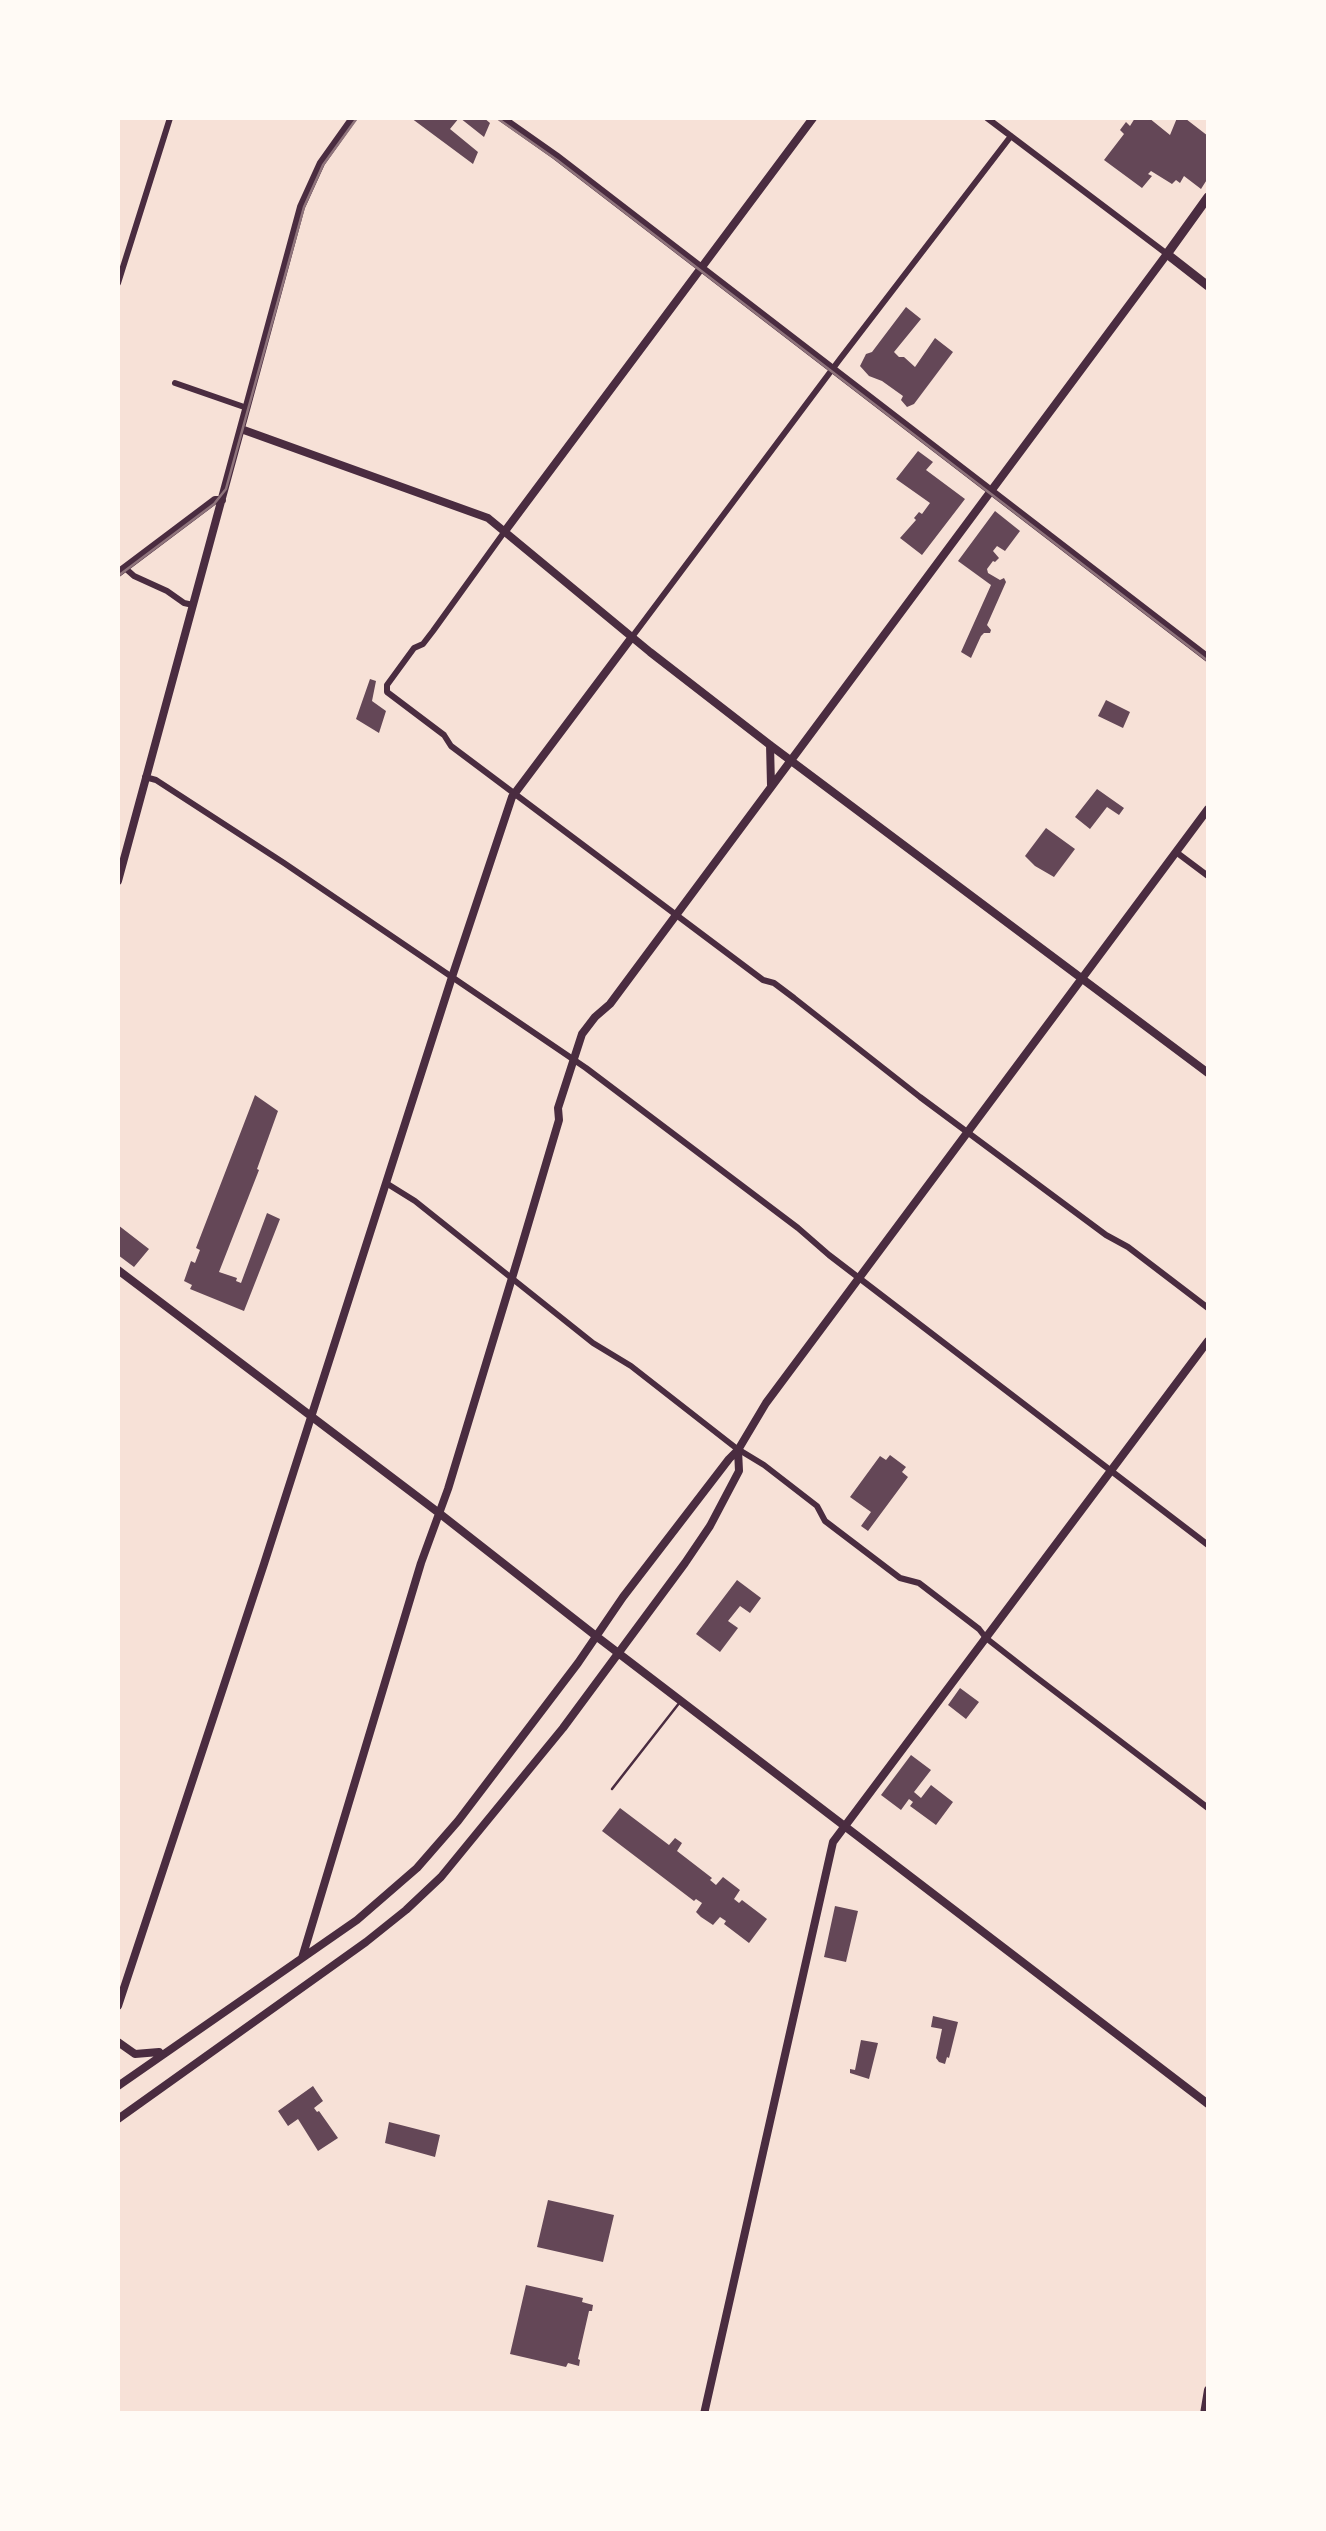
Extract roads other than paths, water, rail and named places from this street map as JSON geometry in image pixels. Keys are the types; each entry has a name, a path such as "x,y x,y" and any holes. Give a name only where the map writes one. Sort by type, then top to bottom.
{"main road":[{"path":"1208,197 1167,254 1208,286"}],"street":[{"path":"118,283 170,118"},
{"path":"118,881 301,207 322,161 353,118"},
{"path":"502,118 1208,658"},
{"path":"813,118 699,267 434,631 414,648 388,685 390,694 444,735 454,748 763,980 784,991 920,1097 1208,1308"},
{"path":"302,1958 512,1278 582,1034 610,1004 1167,254 987,118"},
{"path":"118,2006 514,792 1011,136"},
{"path":"176,383 247,408"},
{"path":"241,430 488,518 790,761 1208,1073"},
{"path":"121,571 215,500 222,500"},
{"path":"121,571 193,605"},
{"path":"770,745 771,787"},
{"path":"146,777 452,976 598,1077 1208,1545"},
{"path":"118,2086 379,1902 433,1850 738,1450 766,1403 1208,808"},
{"path":"1176,852 1208,876"},
{"path":"386,1183 399,1189 593,1343 631,1366 738,1450 802,1494 817,1506 825,1520 900,1578 919,1583 980,1629 986,1638 1208,1808"},
{"path":"118,1270 1208,2104"},
{"path":"704,2414 832,1846 1208,1341"},
{"path":"118,2119 366,1942 423,1895 564,1728 710,1526 739,1471 738,1450"},
{"path":"118,2042 143,2055 168,2050"},
{"path":"1204,2414 1208,2390"}],"lane":[{"path":"612,1790 680,1700"}],"tram line":[{"path":"118,576 214,504 226,489 304,207 323,165 357,118"},
{"path":"497,118 557,160 1208,661"}]}
